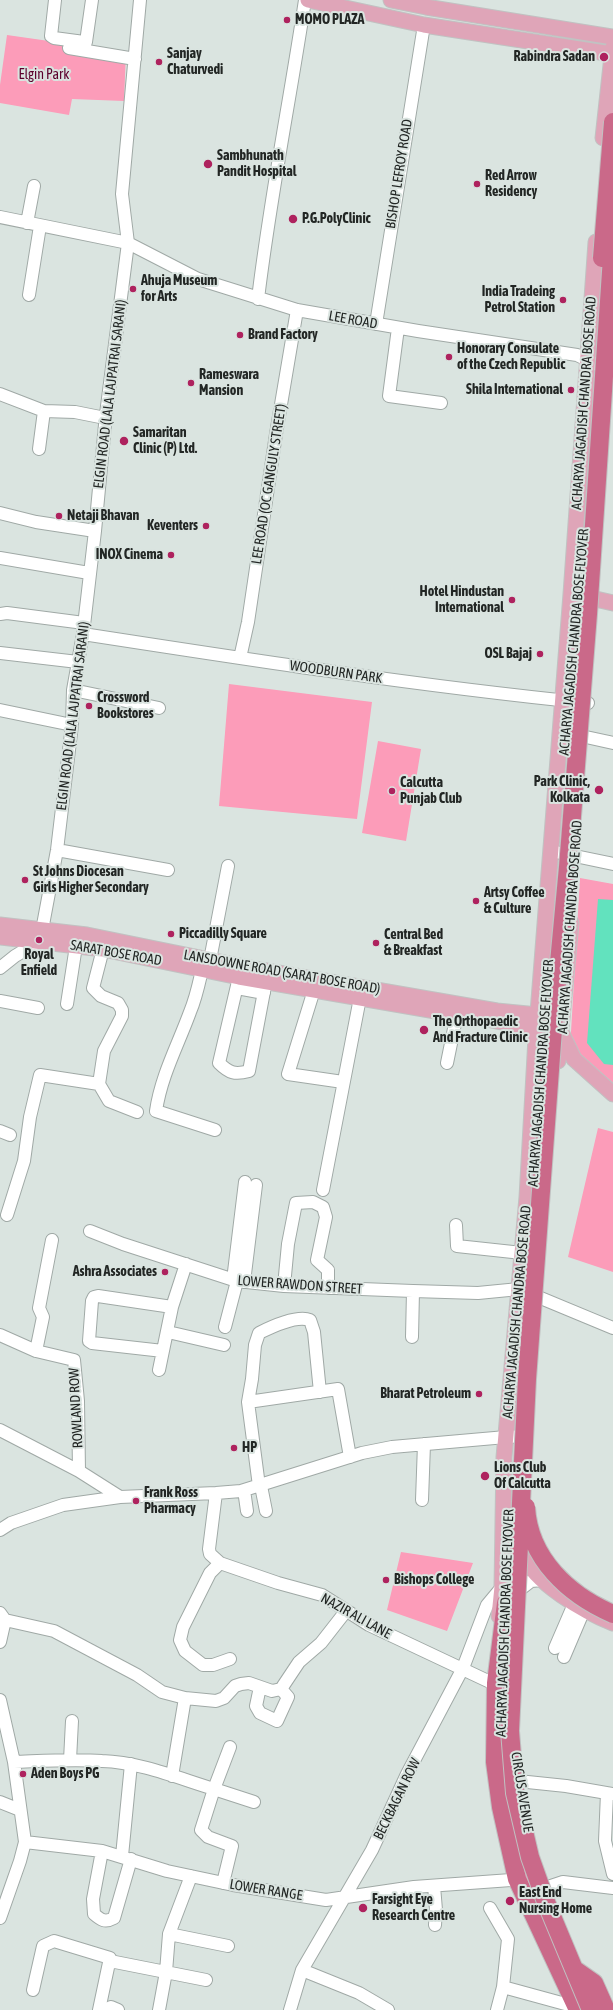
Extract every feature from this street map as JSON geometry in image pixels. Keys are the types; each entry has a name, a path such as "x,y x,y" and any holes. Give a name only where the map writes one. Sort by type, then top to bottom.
{"highway":[{"name":"ACHARYA JAGADISH CHANDRA BOSE FLYOVER","path":"504,1595 510,1491 534,1178 544,1019 587,487 603,228 613,122"},
{"name":"ACHARYA JAGADISH CHANDRA BOSE FLYOVER","path":"591,2010 572,1975 530,1857 515,1793 512,1756 511,1702 525,1414 554,1016 568,867 599,472 613,242"},
{"path":"525,1414 526,1510 537,1547 552,1570 574,1593 591,1604 613,1614"},
{"path":"504,1595 496,1683 495,1762 501,1806 517,1879 573,2008"},
{"path":"572,1975 594,1983 606,2010"}],"main road":[{"path":"308,0 424,25 613,52"},
{"path":"391,0 613,37"},
{"name":"ACHARYA JAGADISH CHANDRA BOSE ROAD","path":"502,1556 504,1457 522,1253 598,216 613,52"},
{"name":"ACHARYA JAGADISH CHANDRA BOSE ROAD","path":"522,1536 527,1436 537,1296 557,1071 562,1034 589,703 613,346"},
{"path":"571,594 597,598 613,603"},
{"name":"LANSDOWNE ROAD (SARAT BOSE ROAD)","path":"0,925 41,936 87,935 206,965 497,1011 538,1022 563,1018"},
{"name":"SARAT BOSE ROAD","path":"0,937 41,936 76,946 206,965 238,982 265,987 314,990 457,1014 538,1022 562,1034"},
{"path":"562,1034 574,1059 613,1094"},
{"path":"502,1538 522,1536 574,1585 588,1594 613,1606"},
{"name":"CIRCUS AVENUE","path":"522,1536 522,1588 514,1716 515,1762 518,1782 530,1842 545,1888 600,2010"},
{"path":"502,1556 522,1554 527,1563 554,1590 579,1607 613,1623"},
{"name":"CIRCUS AVENUE","path":"502,1556 504,1595 490,1682 488,1709 488,1753 492,1805 516,1899 573,2008"},
{"name":"ACHARYA JAGADISH CHANDRA BOSE FLYOVER","path":"504,1595 501,1717 503,1776 514,1834 523,1867 545,1924 572,1975 583,2010"}],"street":[{"path":"56,0 51,36 54,38 86,42 92,0"},
{"name":"ELGIN ROAD (LALA LAJPATRAI SARANI)","path":"41,936 57,850 72,725 73,690 84,628 89,573 95,531 105,418 128,243 122,194 140,0"},
{"path":"258,298 267,224 288,109 305,0"},
{"name":"BISHOP LEFROY ROAD","path":"376,324 424,25"},
{"path":"53,45 135,59"},
{"path":"27,223 34,186"},
{"path":"598,216 613,217"},
{"name":"LEE ROAD","path":"0,217 128,243 198,279 297,310 398,328 577,355 612,372"},
{"path":"29,295 40,226"},
{"name":"LEE ROAD (OC GANGULY STREET)","path":"240,658 248,622 277,427 297,310"},
{"path":"398,328 389,396 441,403"},
{"path":"0,394 44,411 75,412 105,418"},
{"path":"39,449 44,411"},
{"path":"0,513 36,522 95,531"},
{"path":"0,558 89,573"},
{"name":"WOODBURN PARK","path":"0,614 7,613 240,658 454,688 589,703"},
{"path":"0,653 78,662"},
{"path":"73,690 159,708"},
{"path":"0,710 72,725"},
{"path":"586,738 613,743"},
{"path":"57,850 168,870"},
{"path":"551,851 613,864"},
{"path":"215,1130 156,1112 159,1094 168,1066 191,1011 206,965 228,866"},
{"path":"0,968 41,936"},
{"path":"67,1004 76,946"},
{"path":"103,949 93,988 100,996 118,1003 122,1007 122,1016 104,1051 99,1084 109,1101 137,1112"},
{"path":"238,982 219,1063 227,1071 238,1074 249,1071 265,987"},
{"path":"314,990 288,1074 343,1082"},
{"path":"324,1190 343,1082 360,998"},
{"path":"0,1001 38,1008"},
{"path":"447,1063 457,1014"},
{"path":"7,1214 24,1161 30,1117 40,1075 99,1084"},
{"path":"225,1327 238,1281 250,1184"},
{"path":"284,1286 288,1244 296,1203 308,1202 324,1206 326,1217 316,1260 328,1270 328,1288"},
{"path":"456,1225 457,1246 522,1253"},
{"name":"LOWER RAWDON STREET","path":"90,1231 123,1244 238,1281 284,1286 478,1293 519,1289"},
{"path":"36,1351 43,1317 39,1308 52,1240"},
{"path":"159,1370 172,1307 186,1264"},
{"path":"519,1289 613,1328"},
{"path":"412,1291 412,1338"},
{"path":"163,1351 92,1344 89,1341 92,1301 94,1297 98,1296 172,1307"},
{"path":"266,1511 260,1486 248,1402 255,1345 259,1333 275,1325 306,1319 313,1325 320,1392"},
{"path":"168,1332 224,1345"},
{"name":"ROWLAND ROW","path":"0,1335 36,1351 74,1360 78,1400 79,1471"},
{"path":"248,1402 338,1389 350,1457"},
{"path":"0,1430 79,1471 120,1497"},
{"path":"0,1530 11,1523 63,1505 120,1497 216,1493 244,1490 350,1457 392,1447 527,1436"},
{"path":"422,1500 424,1444"},
{"path":"244,1490 247,1511"},
{"path":"216,1493 209,1548 210,1554 220,1563 210,1573 183,1627 180,1640 185,1652 203,1665 213,1665 230,1659"},
{"name":"NAZIR ALI LANE","path":"220,1563 278,1583 322,1595 369,1626 463,1668 490,1682"},
{"path":"504,1595 522,1588 531,1581 544,1580"},
{"name":"BECKBAGAN ROW","path":"290,2010 302,1970 372,1850 407,1774 463,1668 487,1605 504,1595"},
{"path":"554,1648 579,1607"},
{"path":"564,1657 579,1607"},
{"path":"0,1642 2,1616 54,1631 137,1675 162,1692 185,1698 216,1701 224,1698 235,1686 241,1684 248,1683 272,1691 281,1689 298,1662 321,1643 346,1611"},
{"path":"260,1687 256,1706 260,1713 277,1721 288,1697 281,1689"},
{"path":"172,1776 185,1698"},
{"path":"0,1700 14,1762 25,1842 0,1918"},
{"path":"70,1760 72,1721"},
{"path":"222,1883 232,1846 208,1837 201,1830 214,1789 230,1747"},
{"path":"14,1762 103,1760 131,1764 254,1802"},
{"path":"102,1851 93,1899 94,1914 101,1920 108,1921 114,1918 126,1857 131,1764"},
{"path":"518,1782 566,1786 610,1793 605,1841 613,1874"},
{"path":"0,1802 20,1810"},
{"name":"LOWER RANGE","path":"25,1842 102,1851 126,1857 167,1871 222,1883 326,1900 345,1896 434,1886 511,1880"},
{"path":"160,2010 166,1972 169,1934 191,1876"},
{"path":"545,1888 563,1882 613,1888"},
{"path":"434,1886 436,1910 435,1925"},
{"path":"490,1908 508,1939 503,1987 497,2010"},
{"path":"169,1934 228,1946"},
{"path":"33,1990 43,1946 54,1941 110,1958 110,1961 206,1980"},
{"path":"98,2010 110,1961"},
{"path":"302,1970 359,1993 388,2010"},
{"path":"503,1987 573,2008"},
{"path":"106,2010 111,2007 118,2010"}],"green space":[{"name":"Elgin Park","path":"7,35 126,52 124,101 72,99 69,115 0,103 0,85"},
{"path":"229,684 372,702 357,819 219,806"},
{"name":"Calcutta Punjab Club","path":"378,741 421,749 406,841 362,833"},
{"path":"580,878 613,884 613,1083 570,1049"},
{"path":"598,1128 613,1132 613,1272 568,1257"},
{"path":"401,1552 473,1563 447,1631 387,1610"}],"shaded area":[{"path":"598,899 613,900 613,1065 604,1064 587,1043"}],"place":[{"name":"MOMO PLAZA","path":"287,20"},
{"name":"Rabindra Sadan","path":"604,57"},
{"name":"Sanjay Chaturvedi","path":"159,62"},
{"name":"Sambhunath Pandit Hospital","path":"208,164"},
{"name":"Red Arrow Residency","path":"477,184"},
{"name":"P.G.PolyClinic","path":"293,219"},
{"name":"Ahuja Museum for Arts","path":"133,289"},
{"name":"India Tradeing Petrol Station","path":"563,300"},
{"name":"Brand Factory","path":"240,335"},
{"name":"Honorary Consulate of the Czech Republic","path":"449,357"},
{"name":"Rameswara Mansion","path":"191,383"},
{"name":"Shila International","path":"571,390"},
{"name":"Samaritan Clinic (P) Ltd.","path":"124,441"},
{"name":"Netaji Bhavan","path":"59,516"},
{"name":"Keventers","path":"206,526"},
{"name":"INOX Cinema","path":"171,555"},
{"name":"Hotel Hindustan International","path":"512,600"},
{"name":"OSL Bajaj","path":"540,654"},
{"name":"Crossword Bookstores","path":"89,706"},
{"name":"Park Clinic, Kolkata","path":"599,790"},
{"name":"Calcutta Punjab Club","path":"392,791"},
{"name":"St Johns Diocesan Girls Higher Secondary","path":"25,880"},
{"name":"Artsy Coffee & Culture","path":"476,901"},
{"name":"Piccadilly Square","path":"171,934"},
{"name":"Royal Enfield","path":"39,940"},
{"name":"Central Bed & Breakfast","path":"376,943"},
{"name":"The Orthopaedic And Fracture Clinic","path":"424,1030"},
{"name":"Ashra Associates","path":"165,1272"},
{"name":"Bharat Petroleum","path":"479,1394"},
{"name":"HP","path":"234,1448"},
{"name":"Lions Club Of Calcutta","path":"485,1476"},
{"name":"Frank Ross Pharmacy","path":"136,1501"},
{"name":"Bishops College","path":"386,1580"},
{"name":"Aden Boys PG","path":"23,1774"},
{"name":"East End Nursing Home","path":"510,1901"},
{"name":"Farsight Eye Research Centre","path":"363,1908"}]}
